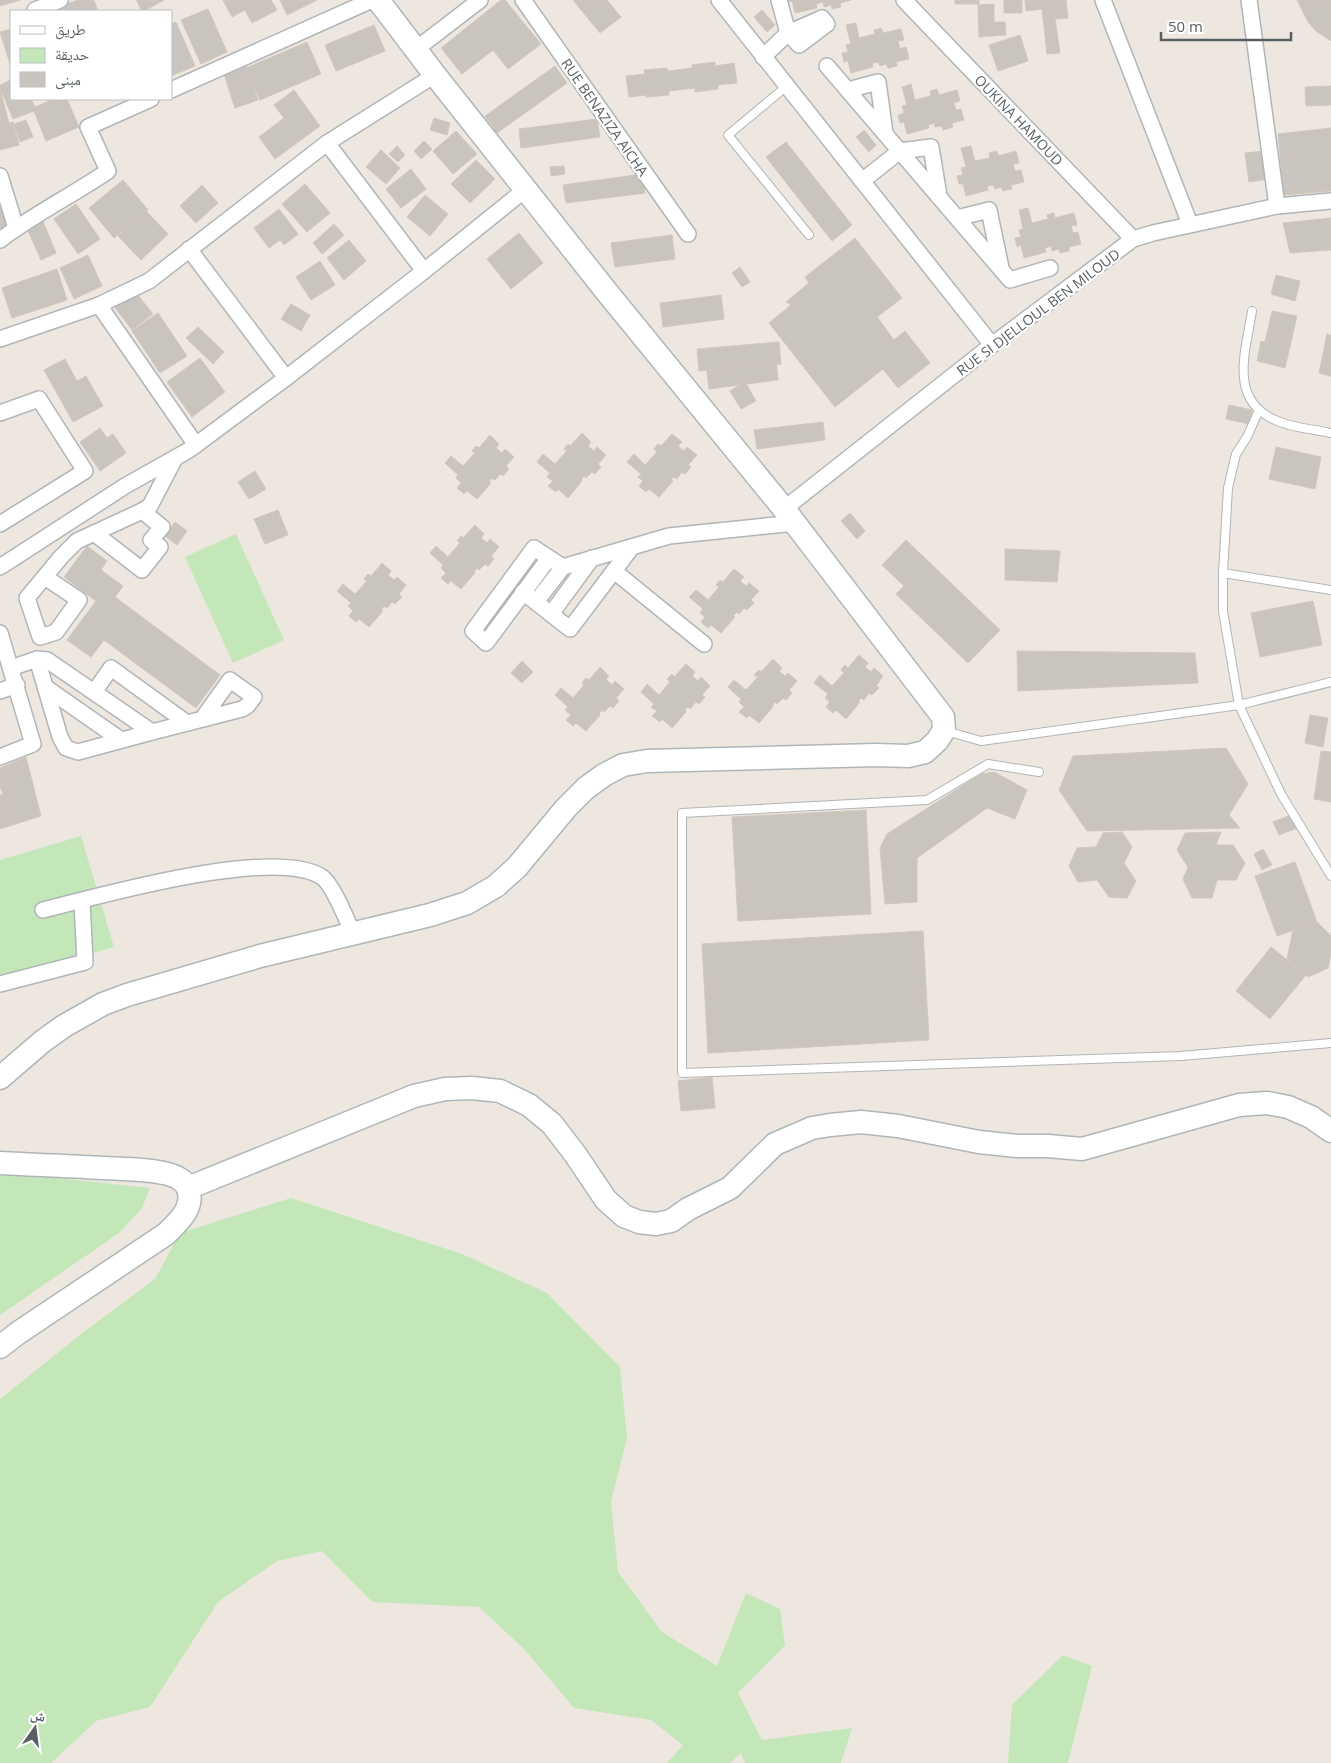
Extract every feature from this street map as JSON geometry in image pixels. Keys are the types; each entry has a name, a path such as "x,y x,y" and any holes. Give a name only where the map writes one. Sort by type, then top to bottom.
{"main road":[{"path":"0,1078 43,1041 64,1026 103,1004 127,995 260,956 353,934 467,903 496,886 517,867 566,808 586,788 604,774 624,765 646,761 876,755 908,756 925,752 944,730 943,717 790,516 612,298 415,50 378,0"},
{"path":"188,1188 414,1096 444,1089 472,1088 500,1091 528,1105 552,1124 606,1200 624,1216 639,1222 656,1224 671,1221 688,1209 730,1188 775,1144 812,1128 830,1125 861,1122 898,1126 979,1142 1017,1146 1082,1148 1239,1105 1267,1103 1288,1107 1310,1117 1331,1131"},
{"path":"0,1163 130,1169 169,1174 180,1178 188,1188 190,1198 188,1209 166,1234 0,1347"}],"street":[{"path":"35,10 60,0"},
{"path":"172,90 372,0"},
{"path":"415,50 480,0"},
{"name":"RUE BENAZIZA AICHA","path":"523,0 688,234"},
{"path":"719,0 992,345"},
{"path":"764,56 788,33 781,6 770,0"},
{"name":"OUKINA HAMOUD","path":"904,0 1134,239"},
{"path":"1103,0 1190,224"},
{"path":"1249,0 1277,206"},
{"path":"827,66 1010,280 1050,268"},
{"path":"0,339 99,305 148,281 327,143 435,75"},
{"path":"848,90 878,82 884,133"},
{"path":"0,240 108,171 88,127 149,100"},
{"path":"327,143 424,271"},
{"path":"862,181 900,151 931,147 939,197"},
{"path":"0,176 16,228"},
{"path":"0,567 125,486 196,445 424,271 526,189"},
{"name":"RUE SI DJELLOUL BEN MILOUD","path":"790,516 992,345 1134,239 1190,224 1277,206 1331,201"},
{"path":"957,218 988,210 1002,270"},
{"path":"189,249 286,378"},
{"path":"99,305 196,445"},
{"path":"0,412 39,399 85,471 0,524"},
{"path":"45,577 60,557 77,542 142,512 150,506 174,458"},
{"path":"94,534 142,570 160,547 152,540 162,527 142,512"},
{"path":"536,602 562,567 669,536 790,516"},
{"path":"523,592 570,629 632,547"},
{"path":"549,558 486,643 473,632 534,548 549,558 562,567"},
{"path":"551,614 592,558"},
{"path":"614,571 704,644"},
{"path":"0,633 34,744 0,757"},
{"path":"11,668 38,659 48,660 152,732"},
{"path":"38,659 60,737 66,748 78,752 202,719"},
{"path":"94,692 111,668 187,723"},
{"path":"0,691 16,686"},
{"path":"46,687 121,740"},
{"path":"42,910 174,879 209,873 252,868 287,868 307,870 324,878 344,913 353,934"},
{"path":"0,984 85,962 82,900"}],"lane":[{"path":"787,86 728,135 809,235"},
{"path":"1252,311 1243,372 1244,386 1250,399 1259,410 1276,420 1331,433"},
{"path":"1259,410 1247,437 1236,454 1230,474 1226,506 1223,611 1239,705 1281,794 1331,876"},
{"path":"1223,573 1331,590"},
{"path":"944,730 981,741 1239,705 1331,682"},
{"path":"1039,772 988,764 927,800 682,813 682,1073 1181,1056 1331,1043"}],"green space":[{"path":"236,534 284,640 233,663 185,557"},
{"path":"81,836 114,947 0,980 0,860"},
{"path":"0,1172 150,1188 142,1208 119,1233 0,1315"},
{"path":"291,1198 462,1254 547,1293 620,1367 627,1438 611,1501 618,1572 662,1632 717,1666 746,1593 780,1609 785,1645 738,1693 762,1740 852,1728 841,1763 745,1763 741,1753 730,1763 667,1763 683,1745 651,1720 574,1708 525,1650 479,1607 372,1602 322,1551 277,1561 218,1602 150,1707 96,1721 51,1763 0,1763 0,1399 81,1334 155,1279 180,1233"},
{"path":"1063,1655 1092,1666 1068,1763 1008,1763 1012,1705"}],"building":[{"path":"0,0 20,0 0,6"},
{"path":"78,0 94,0 98,10 50,10"},
{"path":"136,0 164,0 146,10 141,10"},
{"path":"223,0 271,0 277,10 252,23 245,10 232,17"},
{"path":"280,0 317,0 287,15"},
{"path":"501,0 505,0 541,44 508,69 493,50 462,74 441,48"},
{"path":"573,0 607,0 621,17 600,33"},
{"path":"788,0 851,0 840,3 841,7 832,9 831,5 824,7 823,2 816,4 817,8 795,13 792,1 789,2"},
{"path":"955,0 979,0 979,4 955,4"},
{"path":"1004,0 1022,0 1022,13 1004,13"},
{"path":"1025,0 1066,0 1068,18 1055,19 1060,53 1047,54 1042,9 1026,11"},
{"path":"1297,0 1331,0 1331,41 1316,31 1308,22"},
{"path":"994,4 994,22 1005,22 1006,35 979,37 978,5"},
{"path":"208,9 227,52 201,64 181,20"},
{"path":"762,10 775,25 767,32 754,17"},
{"path":"176,22 195,66 172,76 172,24"},
{"path":"856,23 859,38 875,34 874,30 881,28 883,33 901,29 904,40 898,41 900,49 906,47 909,59 896,62 897,66 888,68 886,64 880,66 878,62 872,63 873,67 851,73 848,61 844,62 842,53 848,52 846,45 851,44 846,25"},
{"path":"374,25 385,51 336,71 325,45"},
{"path":"10,29 10,64 0,32"},
{"path":"1020,35 1028,61 998,71 989,45"},
{"path":"307,42 321,74 260,100 246,68"},
{"path":"715,62 715,66 734,63 737,83 718,85 718,89 695,92 695,88 669,91 669,95 629,97 626,76 645,74 644,70 667,68 668,71 692,68 692,65"},
{"path":"246,64 258,100 235,108 223,71"},
{"path":"555,66 567,83 497,133 485,116"},
{"path":"10,80 10,100 32,100 35,107 52,100 67,100 79,127 46,141 34,111 13,119 0,85"},
{"path":"911,84 915,100 931,96 930,91 937,89 939,95 957,90 960,101 954,103 956,110 961,109 964,120 952,123 953,127 943,130 942,126 935,127 934,123 928,125 929,128 907,134 904,122 900,123 898,115 904,113 902,106 907,105 902,87"},
{"path":"1331,86 1331,105 1306,106 1305,87"},
{"path":"0,89 9,123 13,122 19,145 0,150"},
{"path":"294,90 320,126 275,159 259,137 284,118 274,105"},
{"path":"434,118 450,123 447,135 430,130"},
{"path":"597,119 600,137 521,148 519,129"},
{"path":"26,120 33,137 20,142 14,124"},
{"path":"1331,128 1331,191 1284,195 1278,134"},
{"path":"864,130 876,145 869,152 856,137"},
{"path":"456,131 477,154 453,174 433,151"},
{"path":"424,141 432,149 421,159 414,151"},
{"path":"786,142 852,225 832,241 766,157"},
{"path":"397,146 405,155 398,162 389,154"},
{"path":"971,146 975,161 990,158 989,153 997,151 998,156 1016,151 1019,163 1013,164 1015,171 1021,170 1024,182 1011,185 1012,189 1003,191 1001,187 995,189 993,185 987,186 988,190 966,196 963,184 959,184 957,176 963,175 961,168 966,167 961,148"},
{"path":"381,150 400,168 386,184 366,167"},
{"path":"1265,151 1269,179 1249,182 1245,153"},
{"path":"476,160 495,179 470,203 451,184"},
{"path":"564,166 565,174 551,176 550,167"},
{"path":"411,169 426,189 401,208 386,189"},
{"path":"642,174 645,193 566,203 563,185"},
{"path":"123,180 148,210 114,238 89,208"},
{"path":"305,184 330,213 307,232 282,204"},
{"path":"202,185 218,203 196,223 180,206"},
{"path":"0,189 13,223 0,228"},
{"path":"425,195 448,214 430,236 407,217"},
{"path":"76,204 100,239 78,254 54,219"},
{"path":"1028,208 1032,223 1048,219 1047,215 1054,213 1055,218 1074,213 1077,225 1071,226 1073,233 1078,232 1081,244 1069,247 1069,251 1060,253 1059,249 1052,251 1051,246 1045,248 1046,252 1024,258 1021,245 1017,247 1015,238 1021,237 1019,230 1023,229 1019,210"},
{"path":"279,209 298,234 284,245 280,240 269,248 254,228"},
{"path":"145,210 168,234 141,260 118,236"},
{"path":"1331,218 1331,250 1290,253 1283,223"},
{"path":"42,219 56,253 41,260 26,226"},
{"path":"334,224 344,235 322,254 313,243"},
{"path":"519,233 543,263 511,289 487,259"},
{"path":"672,235 675,259 615,267 611,243"},
{"path":"855,238 902,298 877,317 894,340 905,331 930,363 898,388 883,369 835,407 769,323 791,305 786,302 809,283 805,277"},
{"path":"349,240 366,261 344,280 327,258"},
{"path":"88,255 102,286 74,299 60,268"},
{"path":"320,261 335,285 311,300 296,277"},
{"path":"740,267 750,282 742,287 732,273"},
{"path":"57,269 67,300 12,318 2,288"},
{"path":"1276,275 1300,281 1295,301 1271,294"},
{"path":"133,289 153,314 132,330 113,305"},
{"path":"721,295 724,319 663,327 660,303"},
{"path":"291,304 310,315 301,331 281,319"},
{"path":"1272,311 1297,316 1285,368 1257,361 1261,341 1265,342"},
{"path":"158,313 187,356 160,373 132,331"},
{"path":"198,327 224,352 213,364 186,338"},
{"path":"1327,334 1331,335 1331,376 1319,373"},
{"path":"779,342 781,364 699,371 697,349"},
{"path":"200,358 225,392 192,417 167,382"},
{"path":"65,359 77,381 86,376 103,406 73,422 44,370"},
{"path":"776,361 778,380 709,389 707,371"},
{"path":"745,382 756,401 741,409 730,391"},
{"path":"1229,405 1252,410 1249,424 1226,419"},
{"path":"823,422 825,440 757,449 754,430"},
{"path":"100,428 107,438 113,434 126,453 100,471 80,442"},
{"path":"582,433 591,442 588,446 594,451 597,447 606,455 598,464 601,467 595,474 592,472 586,478 584,476 568,498 558,489 556,492 548,486 553,481 547,477 550,473 537,462 543,454 555,464 567,451 564,449 568,444 570,446"},
{"path":"672,434 682,442 678,446 684,451 687,447 697,455 688,465 691,467 685,474 682,472 677,479 674,477 671,480 673,481 659,497 649,489 646,492 639,486 643,481 638,477 641,474 627,462 634,454 645,465 657,452 654,449 658,444 661,446"},
{"path":"490,435 499,444 496,448 502,453 505,449 514,457 506,466 509,469 503,476 500,474 495,480 492,478 489,482 491,483 477,499 467,491 464,494 457,488 461,483 456,478 458,475 445,463 451,456 463,466 475,453 472,451 476,446 479,448"},
{"path":"1276,447 1321,457 1315,489 1269,479"},
{"path":"255,471 266,489 249,499 238,482"},
{"path":"278,510 288,535 265,544 254,519"},
{"path":"850,513 865,531 857,539 841,521"},
{"path":"175,522 187,531 177,545 165,536"},
{"path":"475,525 484,534 481,538 487,543 490,539 499,547 491,556 494,559 488,566 485,564 479,570 477,568 461,589 451,581 448,584 441,578 446,573 441,568 443,565 430,553 436,546 448,557 460,543 457,541 461,536 463,538"},
{"path":"906,540 1000,630 968,663 896,594 904,586 882,565"},
{"path":"87,546 107,561 101,570 123,586 115,597 220,675 196,708 104,640 91,657 67,640 96,601 64,577"},
{"path":"1005,549 1060,551 1057,582 1005,580"},
{"path":"382,563 391,571 388,575 394,580 397,577 406,585 399,594 402,597 395,604 392,602 387,608 384,606 381,610 383,611 369,627 359,619 356,622 349,616 353,611 348,606 351,603 337,591 343,584 355,594 367,581 364,579 368,574 371,576"},
{"path":"734,569 744,577 740,581 746,586 749,583 759,591 751,600 754,603 747,610 744,608 739,614 737,612 721,633 711,625 708,628 701,622 705,617 700,613 703,609 689,597 696,590 708,600 719,587 716,585 720,580 723,582"},
{"path":"1313,601 1322,645 1260,657 1251,613"},
{"path":"1017,651 1195,653 1198,683 1018,691"},
{"path":"859,655 868,663 865,667 871,672 874,668 883,676 876,686 879,688 872,695 869,693 864,700 861,698 858,701 860,702 846,719 836,710 833,713 826,707 830,702 825,698 828,694 814,683 820,675 832,686 844,673 841,670 845,665 848,668"},
{"path":"773,659 782,668 779,671 785,676 788,673 797,681 789,690 792,693 786,700 783,698 777,704 775,702 759,723 749,715 747,718 739,712 744,707 739,702 741,699 728,687 734,680 746,690 758,677 754,675 759,670 761,672"},
{"path":"522,661 533,672 522,683 511,673"},
{"path":"686,664 695,672 692,676 698,681 701,677 710,686 702,695 705,697 699,704 696,702 690,709 688,707 672,728 662,719 660,722 652,716 657,711 651,707 654,704 641,692 647,684 659,695 670,682 667,679 672,674 674,677"},
{"path":"600,667 609,676 606,679 612,685 615,681 624,689 616,698 619,701 613,708 610,706 604,712 602,710 586,731 576,723 573,726 566,720 571,715 565,710 568,707 555,695 561,688 573,698 584,685 582,683 586,678 589,680"},
{"path":"1310,715 1328,718 1323,747 1305,743"},
{"path":"1226,748 1248,784 1229,815 1240,828 1087,831 1059,790 1073,756"},
{"path":"1321,751 1331,752 1331,802 1314,799"},
{"path":"26,757 41,816 0,829 0,795 3,794 0,787 0,768"},
{"path":"994,772 1027,790 1015,819 987,808 917,858 917,902 885,904 880,848 887,834 981,774"},
{"path":"866,810 871,914 738,921 732,817"},
{"path":"1291,815 1297,828 1279,835 1273,822"},
{"path":"1122,832 1132,847 1124,863 1136,881 1127,898 1109,897 1097,880 1078,882 1069,866 1077,848 1096,847 1103,833"},
{"path":"1221,832 1216,845 1233,845 1245,863 1236,880 1217,880 1212,898 1192,898 1183,879 1188,867 1177,850 1185,833"},
{"path":"1263,849 1272,865 1262,870 1254,854"},
{"path":"1295,862 1317,922 1277,936 1255,876"},
{"path":"1317,922 1331,936 1331,953 1328,968 1308,977 1287,959 1293,930"},
{"path":"923,931 929,1040 708,1053 702,944"},
{"path":"1271,947 1306,975 1270,1019 1236,991"},
{"path":"712,1077 715,1108 681,1111 678,1081"}]}
